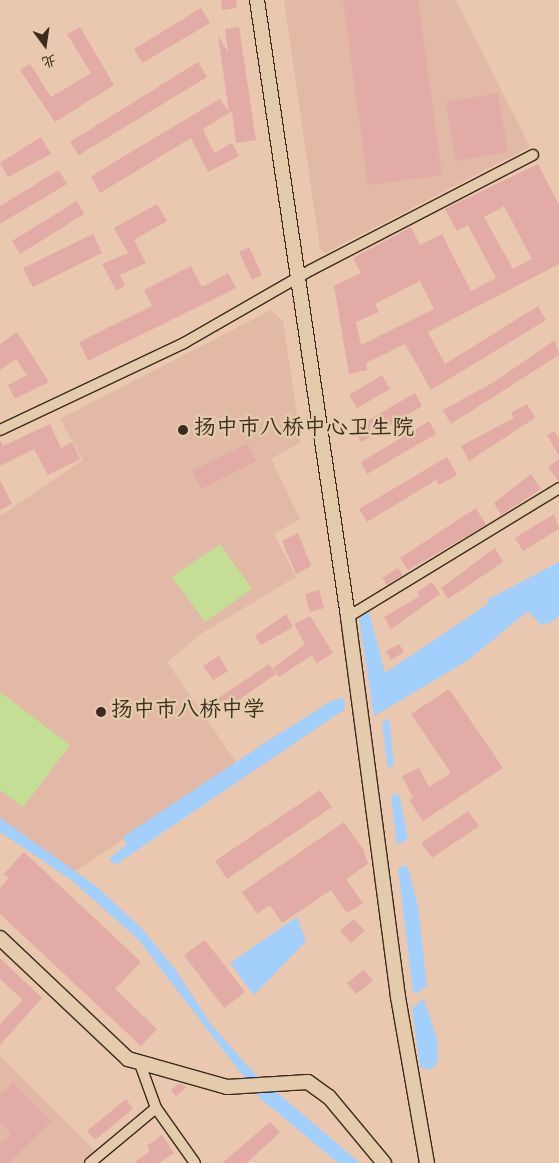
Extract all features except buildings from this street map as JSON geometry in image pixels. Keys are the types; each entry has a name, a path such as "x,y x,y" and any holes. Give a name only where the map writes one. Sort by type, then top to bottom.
{"street":[{"path":"257,0 348,617 398,997 427,1163"},
{"path":"0,430 184,344 298,280 533,155"},
{"path":"348,617 559,488"},
{"path":"0,938 128,1059 227,1087 308,1082 328,1097 384,1163"},
{"path":"138,1061 156,1108 195,1163"},
{"path":"90,1163 156,1108"}],"shaded area":[{"path":"284,0 456,0 530,147 325,253 320,249"},
{"name":"扬中市八桥中学","path":"271,310 283,321 301,442 271,459 300,519 274,534 296,577 204,632 167,662 236,762 75,872 0,818 0,516 83,460 60,419"},
{"path":"0,1056 95,1151 95,1157 88,1163 0,1163"}],"green space":[{"path":"220,544 252,589 205,622 172,577"},
{"path":"0,692 70,745 23,807 0,790"}],"water":[{"path":"559,562 559,616 552,622 541,625 528,611 467,661 374,716 359,618 369,612 385,673 488,604 487,600"},
{"path":"344,698 345,709 115,865 109,859 127,844 123,837 331,701"},
{"path":"389,718 394,765 388,768 382,723"},
{"path":"399,794 408,839 397,845 391,796"},
{"path":"0,818 96,886 142,929 175,969 210,1023 254,1073 360,1163 338,1163 260,1098 138,939 70,879 0,832"},
{"path":"407,865 418,906 427,986 417,993 413,992 398,868"},
{"path":"297,917 306,941 254,995 230,963"},
{"path":"424,999 437,1039 438,1061 431,1070 420,1067 412,1008"}],"place":[{"name":"扬中市八桥中心卫生院","path":"183,430"},
{"name":"扬中市八桥中学","path":"101,712"}]}
